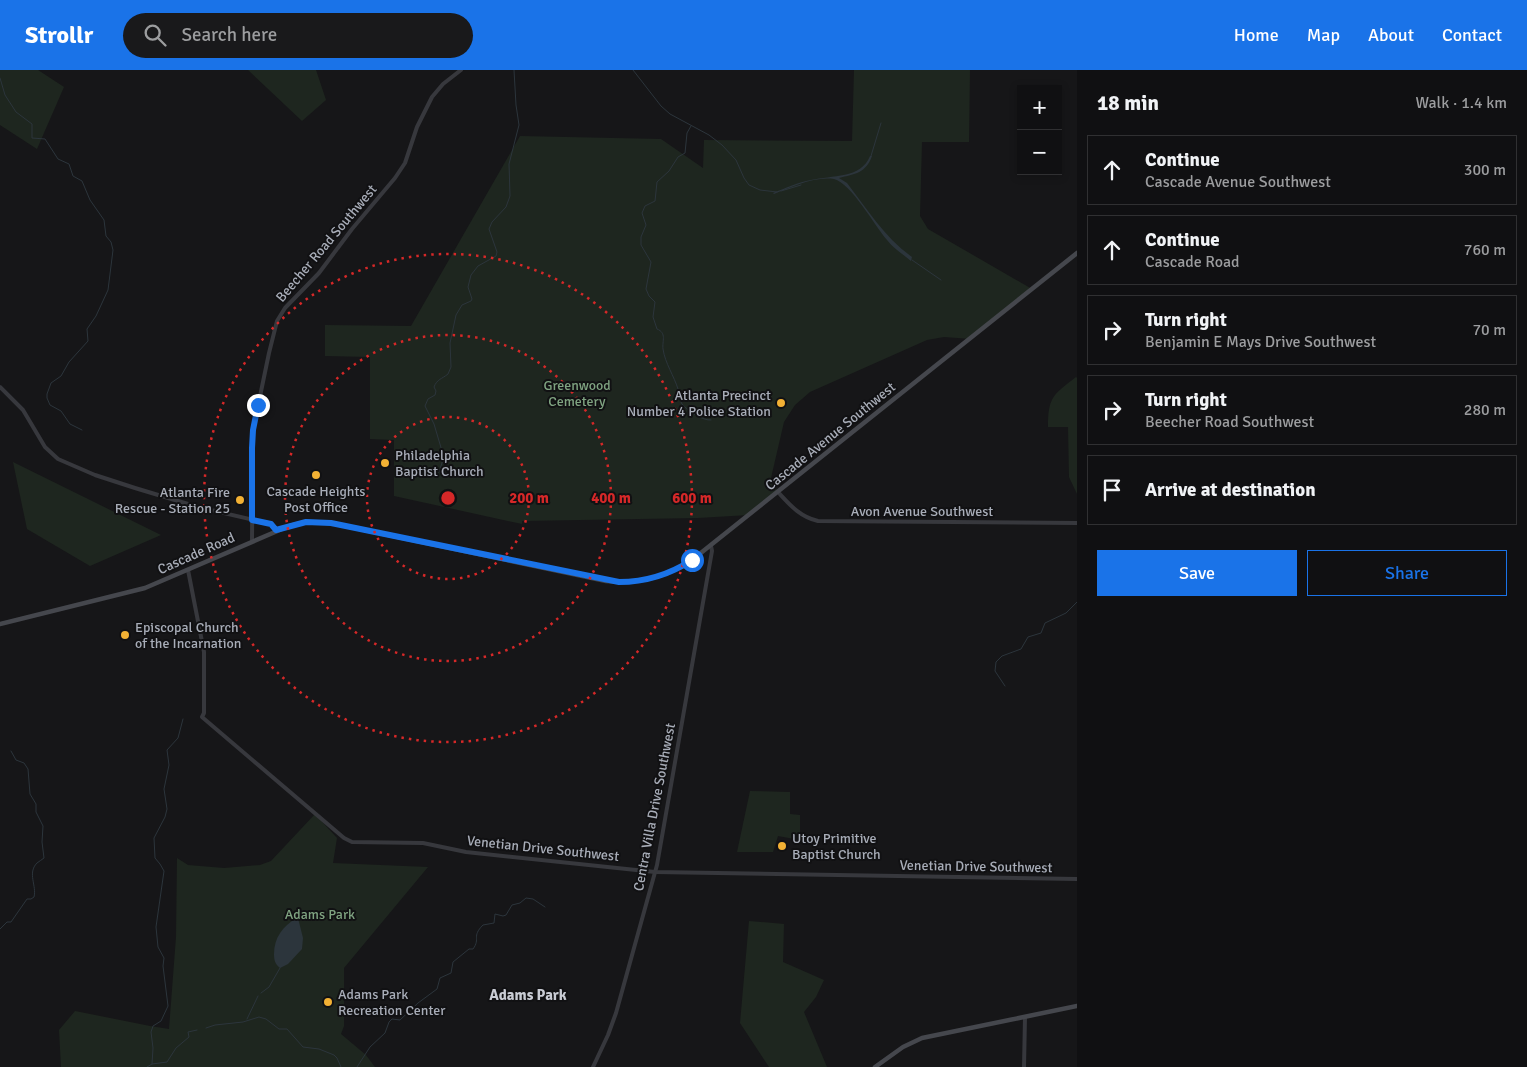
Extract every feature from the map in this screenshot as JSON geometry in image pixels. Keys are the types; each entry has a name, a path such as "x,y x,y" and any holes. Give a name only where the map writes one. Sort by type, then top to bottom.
{"main road":[{"name":"Cascade Avenue Southwest","path":"576,575 619,582 651,580 680,568 711,546 1077,253"},
{"name":"Cascade Road","path":"0,624 145,588 276,530 306,522 331,523 576,575"},
{"path":"875,1067 903,1047 922,1038 1077,1006"}],"street":[{"name":"Beecher Road Southwest","path":"252,540 253,430 277,321 285,308 319,273 352,229 396,178 405,163 417,126 432,97 443,84 461,70"},
{"path":"0,387 23,410 45,448 58,459 95,475 198,507 271,524 276,530"},
{"name":"Avon Avenue Southwest","path":"778,492 796,512 818,522 1077,524"},
{"name":"Centra Villa Drive Southwest","path":"593,1067 616,1013 655,872 712,552 711,546"},
{"name":"Venetian Drive Southwest","path":"188,570 204,652 204,713 202,717 344,838 357,843 423,843 466,852 655,872 1077,879"},
{"path":"1024,1067 1025,1017"}],"green space":[{"path":"0,70 38,70 64,87 37,149 0,125"},
{"path":"248,70 316,70 326,100 302,121"},
{"name":"Greenwood Cemetery","path":"854,70 970,70 969,142 922,142 920,216 928,229 1032,289 971,339 944,337 927,340 810,392 795,405 784,422 771,478 778,492 749,515 698,518 522,521 522,524 394,496 394,440 370,439 370,357 325,356 325,325 411,326 520,136 661,139 703,168 704,140 852,141"},
{"path":"1076,377 1077,494 1069,477 1068,427 1048,427 1049,409 1053,398"},
{"path":"13,462 161,535 90,566 27,529"},
{"path":"750,791 790,792 790,814 800,815 800,840 778,836 773,852 737,852"},
{"path":"315,814 337,838 333,863 428,867 344,968 344,1026 341,1034 366,1055 375,1067 61,1067 59,1030 75,1011 169,1029 176,937 177,858 188,865 224,868 260,865 271,861"},
{"path":"749,921 784,924 783,962 824,980 816,997 804,1012 827,1067 769,1067 740,1023"}],"shaded area":[{"path":"872,156 867,166 859,172 839,178 847,183 893,241 912,257 911,261 882,234 848,188 834,179 819,179 845,175 860,169"},
{"path":"819,179 773,193 806,181"},
{"path":"298,918 303,938 302,949 288,964 280,968 274,958 274,948 283,929"}],"waterway":[{"path":"439,472 442,463 442,451 434,424 425,406 428,399 435,395 435,384 448,374 451,367 450,343 456,315 462,305 472,299 468,287 471,275 478,266 496,256 497,252 489,229 492,222 506,207 510,196 509,164 519,125 514,70"},
{"path":"633,70 661,106 670,114 709,135 722,145 736,160 749,185 760,190 777,192"},
{"path":"0,78 5,95 16,112 32,124 32,138 45,139 58,159 69,164 73,176 82,181 90,200 104,220 106,236 111,242 113,250 108,290 96,316 87,329 88,341 69,362 61,376 51,383 47,394 50,405 61,411 70,424 82,430"},
{"path":"871,156 881,123"},
{"path":"691,126 687,133 685,153 678,157 669,171 657,182 655,201 645,206 642,213 646,225 641,237 641,245 651,262 646,289 649,296 655,302 653,317 657,329 663,335 664,354 678,389 680,401 696,415 711,420"},
{"path":"781,191 801,185"},
{"path":"912,260 941,280"},
{"path":"1005,686 995,671 996,662 1002,656 1021,649 1028,637 1041,633 1045,623 1066,613 1077,602"},
{"path":"152,1064 151,1032 153,1026 161,1021 168,1006 163,966 164,958 158,947 156,927 164,871 155,858 154,838 167,809 164,789 169,765 167,750 178,738 183,719"},
{"path":"0,929 7,922 11,922 27,899 34,897 32,875 34,867 44,858 43,826 36,812 36,804 30,794 28,769 24,763 16,760 11,751"},
{"path":"357,1067 370,1047 385,1033 392,1019 400,1020 437,989 440,978 451,973 453,962 469,949 473,949 479,929 483,925 494,923 495,914 506,915 512,905 520,903 526,898 533,899 545,907"},
{"path":"261,993 269,987 280,968"},
{"path":"247,1019 258,996"},
{"path":"206,1028 215,1025 243,1022 259,1017 266,1019 279,1029 287,1029 303,1047 319,1049 334,1055 341,1067"},
{"path":"147,1067 152,1064 167,1062 176,1048 189,1037 188,1032 197,1030"}],"place":[{"name":"Atlanta Precinct Number 4 Police Station","path":"781,403"},
{"name":"Philadelphia Baptist Church","path":"385,463"},
{"name":"Cascade Heights Post Office","path":"316,475"},
{"name":"Atlanta Fire Rescue - Station 25","path":"240,500"},
{"name":"Episcopal Church of the Incarnation","path":"125,635"},
{"name":"Utoy Primitive Baptist Church","path":"782,846"},
{"name":"Adams Park Recreation Center","path":"328,1002"}],"district":[{"name":"Adams Park","path":"528,995"}],"route":[{"path":"258,405 252,448 252,520 271,524 276,530 306,522 331,523 606,581 619,582 651,580 666,575 692,560"}]}
